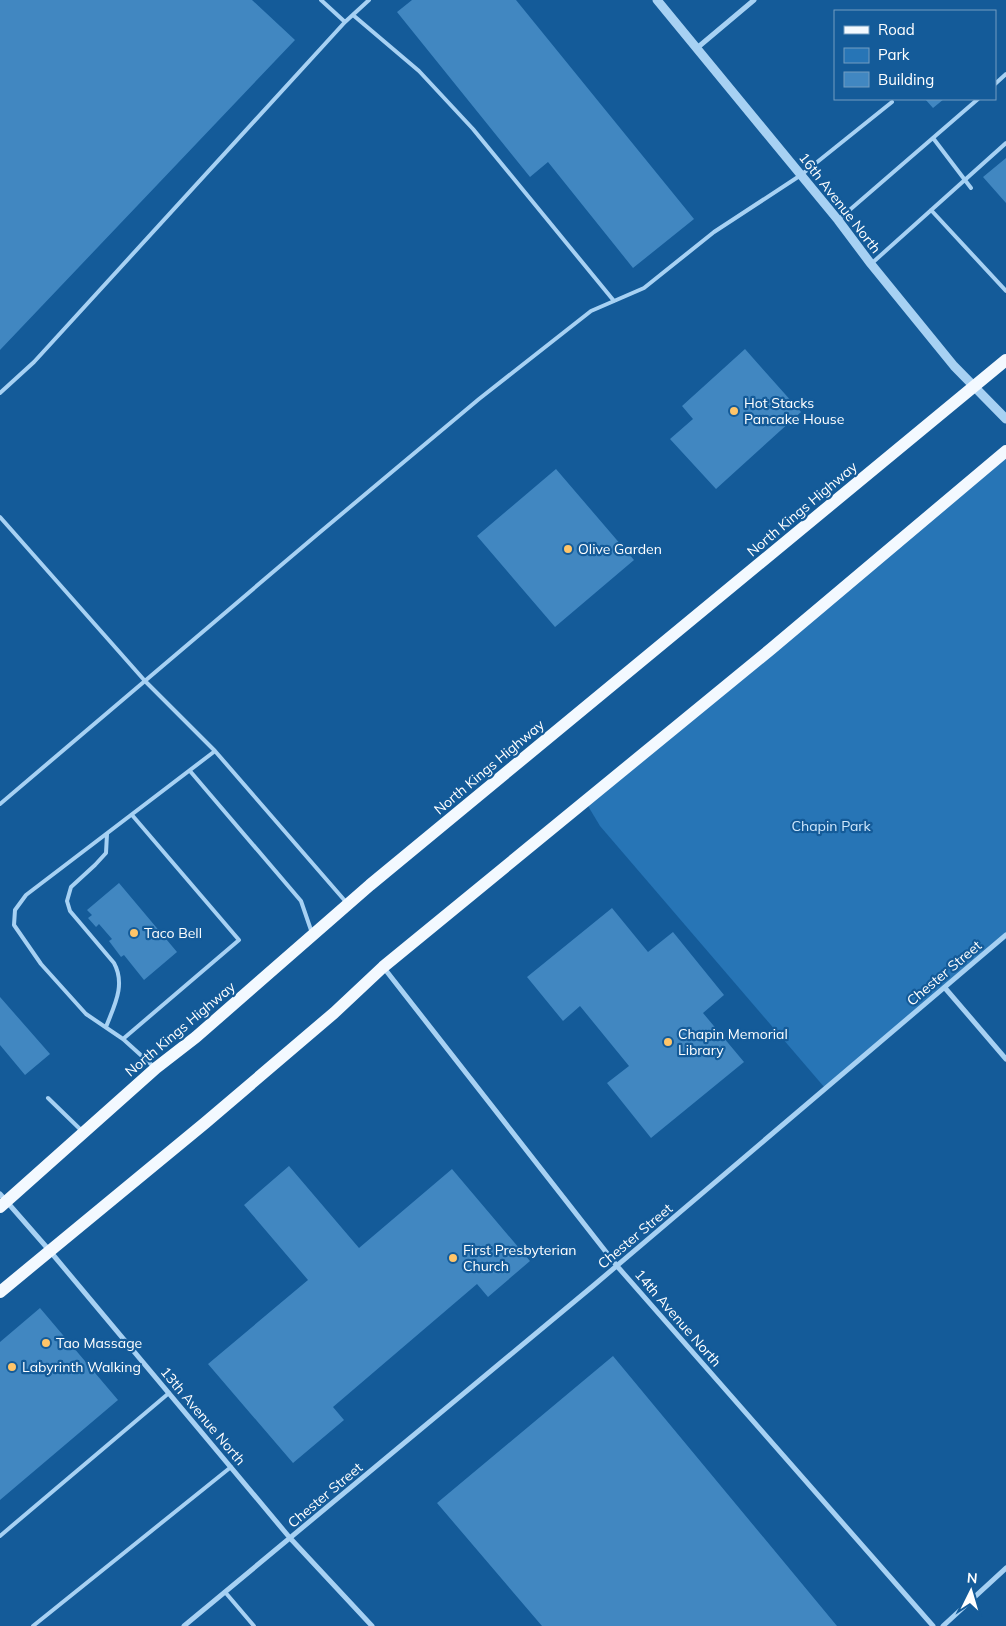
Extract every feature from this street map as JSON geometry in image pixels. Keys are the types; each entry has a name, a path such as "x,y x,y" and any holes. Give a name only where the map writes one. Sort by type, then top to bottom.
{"main road":[{"name":"North Kings Highway","path":"2,1201 84,1133 156,1068 196,1037 348,904 1006,360"},
{"path":"0,1292 334,1013 383,967 786,637 1006,451"}],"street":[{"name":"16th Avenue North","path":"657,0 838,220 871,264 954,366 1006,419"},
{"path":"697,48 754,0"},
{"name":"Chester Street","path":"184,1626 617,1266 1006,935"},
{"name":"14th Avenue North","path":"383,967 617,1266 932,1626"},
{"path":"945,988 1006,1059"},
{"name":"13th Avenue North","path":"2,1201 49,1250 290,1538 372,1626"},
{"path":"943,1626 1006,1568"}],"lane":[{"path":"321,0 346,22"},
{"path":"0,393 34,362 368,0"},
{"path":"353,15 419,71 472,129 614,300"},
{"path":"996,83 1006,74"},
{"path":"838,220 977,100"},
{"path":"0,804 318,532 479,399 591,310 644,288 714,232 801,175 892,102"},
{"path":"933,138 971,188"},
{"path":"871,264 1006,143"},
{"path":"932,210 1006,291"},
{"path":"0,517 145,680 215,751 348,904"},
{"path":"156,1068 123,1039 86,1014 41,964 14,926 15,910 26,895 215,751"},
{"path":"190,771 301,901 313,935"},
{"path":"123,1039 238,940 132,815"},
{"path":"106,1027 119,994 118,970 70,911 67,901 71,887 106,853 107,834"},
{"path":"48,1098 84,1133"},
{"path":"0,1536 169,1393"},
{"path":"33,1626 231,1468"},
{"path":"226,1592 254,1626"}],"green space":[{"name":"Chapin Park","path":"1006,451 1006,935 825,1088 600,826 585,801"}],"building":[{"path":"0,0 252,0 295,40 0,350"},
{"path":"412,0 516,0 694,219 633,268 548,162 530,177 397,12"},
{"path":"926,100 943,100 933,108"},
{"path":"1006,158 1006,203 983,177"},
{"path":"745,349 801,412 716,489 670,439 693,419 682,406"},
{"path":"556,469 634,560 555,627 477,536"},
{"name":"Taco Bell","path":"119,883 177,952 144,980 124,955 121,957 109,941 112,939 99,924 96,927 88,918 92,915 87,910"},
{"name":"Chapin Memorial Library","path":"612,908 648,952 673,932 724,995 703,1013 744,1062 651,1138 607,1083 629,1066 580,1006 563,1021 527,977"},
{"path":"0,997 50,1054 25,1075 0,1045"},
{"path":"289,1166 359,1248 452,1169 530,1261 488,1297 477,1284 333,1407 344,1420 293,1463 208,1364 308,1280 244,1205"},
{"path":"40,1308 118,1400 0,1500 0,1342"},
{"path":"613,1356 837,1626 542,1626 437,1503"}],"place":[{"name":"Hot Stacks Pancake House","path":"734,411"},
{"name":"Olive Garden","path":"568,549"},
{"name":"Taco Bell","path":"134,933"},
{"name":"Chapin Memorial Library","path":"668,1042"},
{"name":"First Presbyterian Church","path":"453,1258"},
{"name":"Tao Massage","path":"46,1343"},
{"name":"Labyrinth Walking","path":"12,1367"}]}
